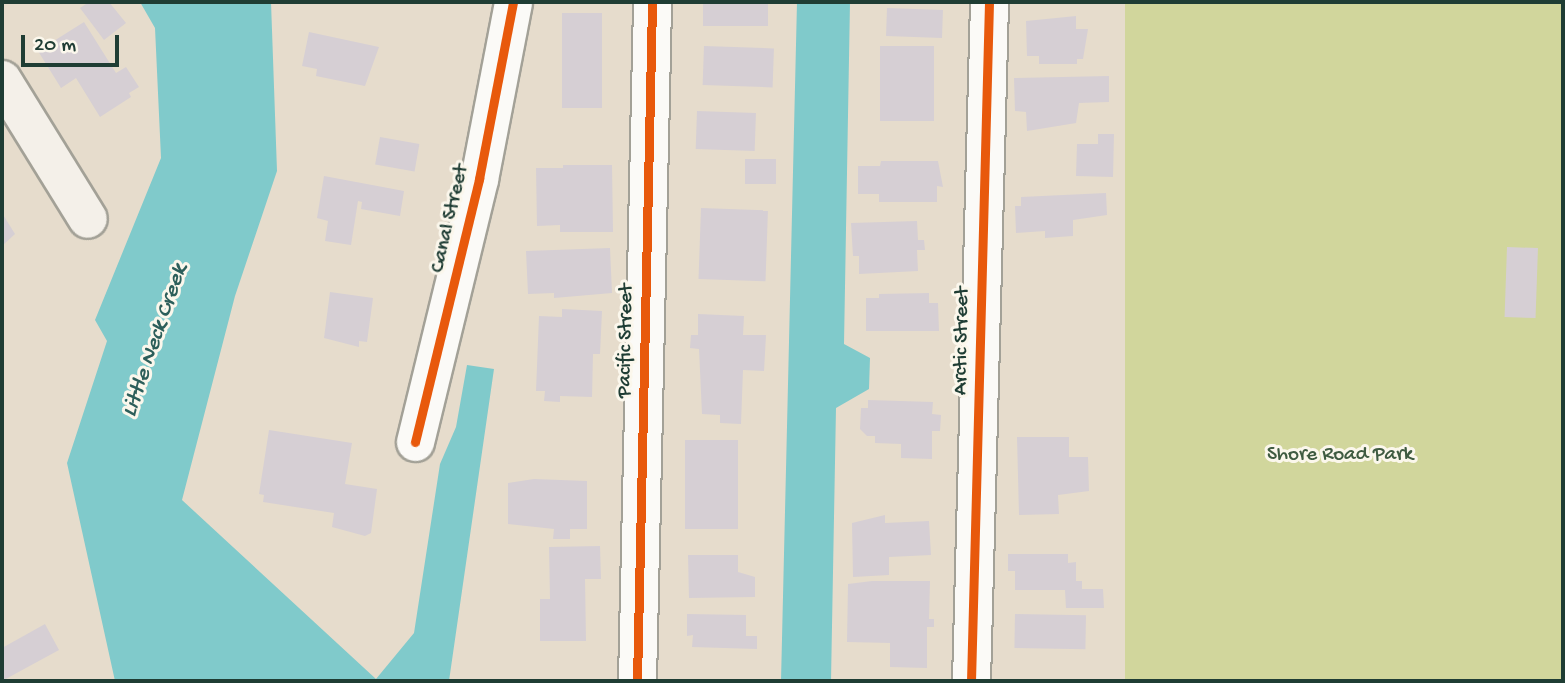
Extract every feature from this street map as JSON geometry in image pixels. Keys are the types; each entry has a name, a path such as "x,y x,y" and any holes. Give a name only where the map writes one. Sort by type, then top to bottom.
{"street":[{"name":"Canal Street","path":"415,442 479,179 513,2"},
{"name":"Pacific Street","path":"637,681 652,2"},
{"name":"Arctic Street","path":"971,681 989,2"},
{"path":"2,80 88,219"}],"green space":[{"name":"Shore Road Park","path":"1125,2 1563,2 1563,681 1125,681"}],"water":[{"name":"Little Neck Creek","path":"140,2 271,2 277,171 235,296 182,500 376,679 414,633 440,464 456,427 467,365 494,369 449,681 115,681 67,463 107,341 95,320 161,158 155,28"},
{"path":"797,2 850,2 844,344 870,358 869,389 836,408 831,681 781,681"}],"building":[{"path":"89,2 109,2 126,23 104,40 80,8"},
{"path":"703,2 768,2 768,26 703,26"},
{"path":"887,8 943,10 942,38 886,36"},
{"path":"562,13 602,13 602,108 562,108"},
{"path":"1076,16 1076,29 1088,29 1083,59 1077,59 1077,64 1039,64 1039,56 1027,56 1026,21"},
{"path":"84,22 116,73 126,67 139,87 129,93 131,97 100,117 76,78 61,88 38,51"},
{"path":"309,32 379,47 365,86 316,76 317,69 302,66"},
{"path":"704,46 774,48 773,87 703,85"},
{"path":"880,46 934,46 934,121 880,121"},
{"path":"1109,76 1109,102 1079,103 1076,123 1027,131 1026,112 1015,111 1014,78"},
{"path":"697,111 756,113 755,151 696,149"},
{"path":"1098,134 1114,134 1113,177 1076,176 1077,144 1098,144"},
{"path":"380,137 419,144 415,172 375,165"},
{"path":"745,159 776,159 776,184 745,184"},
{"path":"881,161 938,161 943,187 937,186 937,202 879,202 879,194 858,194 858,166 880,166"},
{"path":"563,165 612,165 613,232 560,232 560,225 537,226 536,168 563,168"},
{"path":"324,176 404,191 400,216 361,209 362,202 358,201 351,245 325,241 328,221 317,218"},
{"path":"1106,193 1107,215 1073,220 1073,236 1045,238 1045,231 1016,233 1015,206 1021,206 1021,197"},
{"path":"701,208 768,210 765,281 699,279"},
{"path":"2,213 15,234 2,246"},
{"path":"917,221 918,240 924,240 925,250 917,250 918,271 859,274 859,256 853,256 851,223"},
{"path":"1507,247 1538,248 1536,318 1505,317"},
{"path":"610,248 612,293 554,298 554,293 528,294 526,251"},
{"path":"330,292 373,298 367,342 359,341 359,347 324,338"},
{"path":"929,293 929,303 938,303 939,331 866,331 866,298 879,298 879,294"},
{"path":"562,309 602,311 600,354 593,354 592,397 560,396 560,402 544,401 545,391 536,391 539,316 562,317"},
{"path":"698,314 744,316 743,335 766,335 764,371 743,370 741,424 720,423 720,415 702,414 699,349 690,348 691,335 698,335"},
{"path":"868,400 933,402 932,414 941,415 940,431 932,431 932,459 901,458 901,444 875,443 875,436 867,436 860,429 861,408 868,408"},
{"path":"269,430 352,443 345,484 377,489 371,533 365,536 332,527 334,513 263,502 264,495 259,494"},
{"path":"1017,437 1069,437 1069,457 1088,457 1089,491 1058,495 1059,514 1019,515"},
{"path":"685,440 738,440 738,529 685,529"},
{"path":"534,479 587,481 587,529 570,529 570,539 553,539 554,529 508,524 508,483"},
{"path":"885,515 885,523 929,521 931,555 889,557 889,575 853,577 852,523"},
{"path":"600,546 601,579 585,579 586,641 540,641 540,599 550,599 549,547"},
{"path":"1008,554 1068,554 1068,563 1076,562 1076,581 1082,581 1082,589 1103,589 1104,608 1066,608 1065,590 1015,590 1015,571 1008,571"},
{"path":"688,555 738,555 738,572 755,577 755,597 689,598"},
{"path":"872,581 930,581 929,619 934,619 934,627 927,627 927,668 890,667 890,643 847,642 848,584"},
{"path":"687,614 746,615 746,636 757,636 757,649 692,647 693,635 687,636"},
{"path":"1015,614 1086,615 1085,649 1014,648"},
{"path":"45,624 59,650 2,681 2,648"}],"cycle path":[{"path":"415,442 479,179 513,2"},
{"path":"637,681 652,2"},
{"path":"971,681 989,2"}]}
